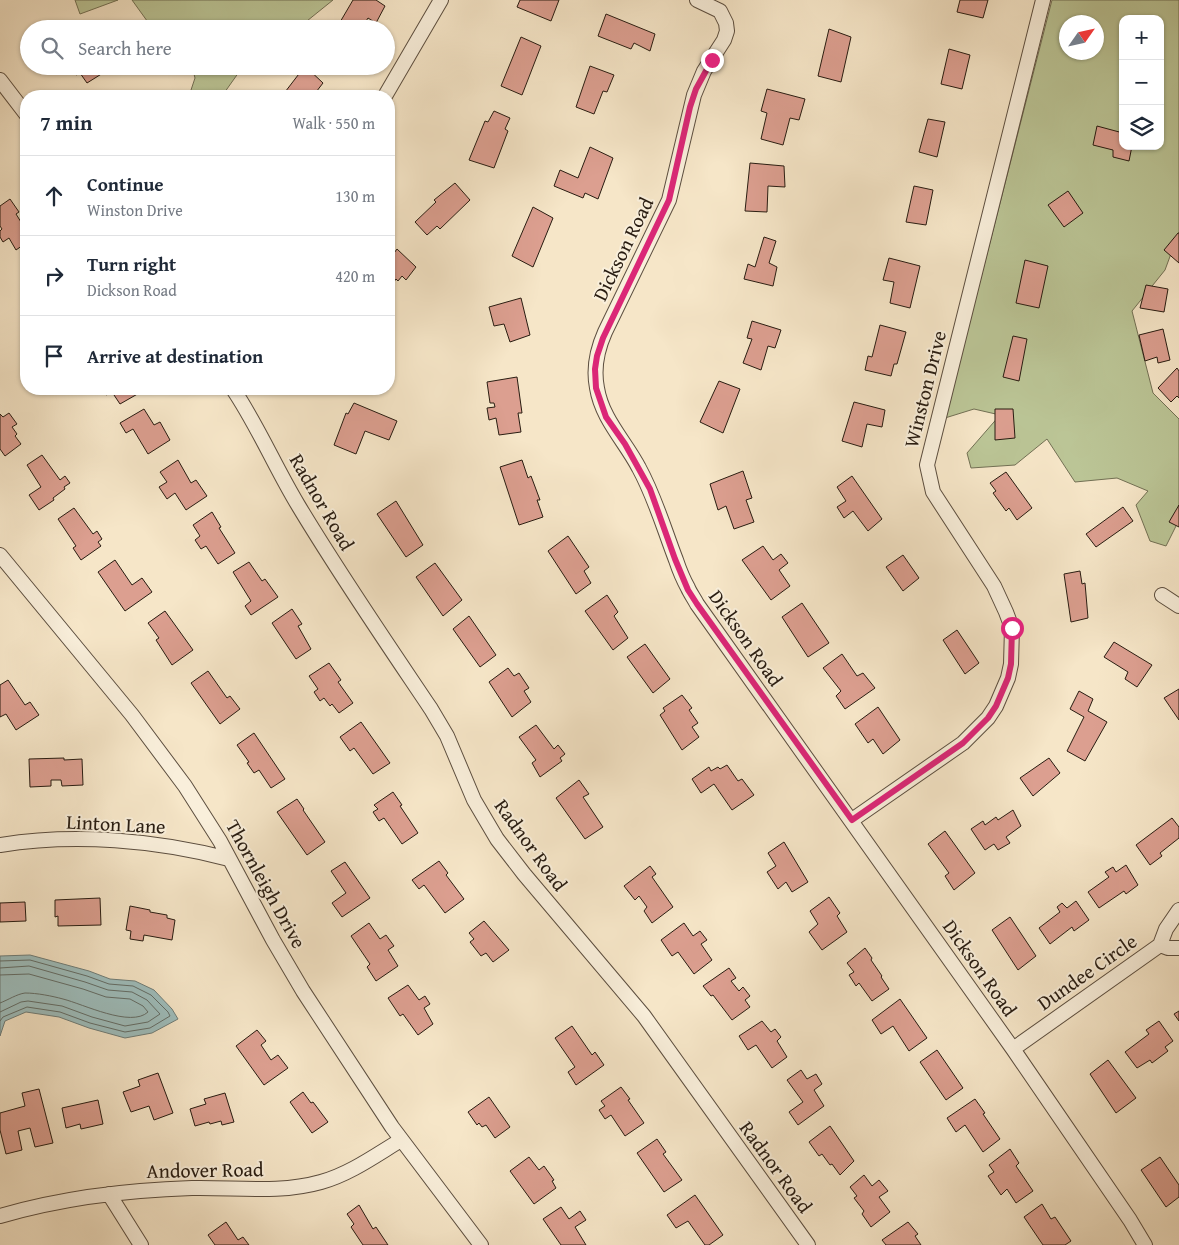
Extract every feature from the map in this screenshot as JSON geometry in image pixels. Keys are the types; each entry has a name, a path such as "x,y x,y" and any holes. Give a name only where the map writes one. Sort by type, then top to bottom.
{"street":[{"path":"388,90 441,0"},
{"name":"Dickson Road","path":"697,0 720,11 726,23 727,32 704,72 694,95 669,200 603,338 597,356 595,369 596,388 606,417 625,444 650,489 675,559 688,590 697,604 1013,1049 1130,1220 1145,1245"},
{"name":"Winston Drive","path":"852,820 963,743 988,718 996,706 1008,678 1011,664 1012,628 1006,612 994,586 939,503 932,487 927,464 1043,0"},
{"path":"0,80 20,106"},
{"name":"Radnor Road","path":"237,395 264,439 293,496 325,550 447,736 474,800 497,839 524,874 644,1016 808,1245"},
{"name":"Thornleigh Drive","path":"0,555 156,744 206,818 303,990 401,1140 481,1245"},
{"path":"1162,595 1179,606"},
{"name":"Linton Lane","path":"0,845 61,840 121,841 174,847 230,859"},
{"name":"Dundee Circle","path":"1013,1049 1160,945 1166,929 1179,910"},
{"name":"Dundee Circle","path":"1160,945 1168,948 1179,948"},
{"name":"Andover Road","path":"0,1216 78,1198 109,1194 171,1189 274,1189 300,1187 340,1175 401,1140"},
{"path":"109,1194 141,1245"}],"green space":[{"path":"75,0 118,0 80,14"},
{"path":"132,0 333,0 308,20 146,20"},
{"path":"1052,0 1179,0 1179,232 1165,270 1132,311 1153,393 1179,419 1179,520 1166,546 1150,541 1136,505 1148,491 1117,478 1075,482 1047,439 1015,465 971,468 967,453 1000,415 974,409 945,418"},
{"path":"194,75 237,75 226,90 191,90"}],"water":[{"path":"30,955 89,971 110,979 135,981 154,990 172,1009 178,1019 152,1033 125,1038 59,1017 26,1012 5,1021 0,1036 0,956"}],"building":[{"path":"353,0 376,0 385,6 378,20 368,18 367,20 341,20"},
{"path":"520,0 559,0 551,21 517,7"},
{"path":"960,0 988,0 983,18 957,12"},
{"path":"606,14 655,34 650,51 634,43 631,49 598,36"},
{"path":"829,29 851,37 841,82 818,76"},
{"path":"521,37 541,46 522,95 501,86"},
{"path":"949,49 970,55 962,89 941,84"},
{"path":"590,66 614,75 607,92 603,91 594,114 576,107"},
{"path":"81,75 100,75 87,83"},
{"path":"298,75 315,75 323,83 318,90 287,90"},
{"path":"767,89 805,99 799,120 790,118 783,145 761,139 767,113 761,111"},
{"path":"494,111 510,118 505,129 508,131 494,168 469,160 485,121 488,122"},
{"path":"928,119 945,122 937,157 919,152"},
{"path":"1097,126 1119,132 1119,150 1131,150 1129,161 1113,157 1113,150 1093,145"},
{"path":"590,147 613,158 598,199 585,193 583,198 554,186 560,170 578,178"},
{"path":"750,163 784,166 785,187 768,186 767,212 745,211"},
{"path":"455,183 470,200 440,229 437,226 427,235 415,222 436,202 434,200"},
{"path":"914,186 933,190 926,225 906,222"},
{"path":"1068,191 1083,213 1064,227 1048,205"},
{"path":"10,199 19,212 16,214 20,220 20,247 16,250 9,238 3,242 0,237 2,229 0,226 0,206"},
{"path":"533,207 553,218 533,267 512,256"},
{"path":"1179,233 1179,263 1164,250"},
{"path":"764,237 776,241 769,263 777,267 773,286 744,279 748,264 755,267"},
{"path":"397,249 416,267 406,280 402,276 398,281 396,279 395,280 395,252"},
{"path":"889,258 920,266 910,308 890,303 894,282 883,280"},
{"path":"1025,260 1048,266 1039,308 1016,303"},
{"path":"1146,285 1168,289 1164,312 1140,308"},
{"path":"521,298 530,335 510,342 504,324 494,326 489,307"},
{"path":"752,321 781,330 775,348 768,346 761,370 743,363 752,339 747,338"},
{"path":"880,325 906,332 897,364 894,364 891,376 865,370 868,356 872,357"},
{"path":"1163,329 1170,360 1158,363 1157,357 1145,361 1139,335"},
{"path":"1013,336 1027,339 1019,381 1003,377"},
{"path":"1177,368 1179,371 1179,398 1177,396 1171,402 1158,388"},
{"path":"517,377 522,413 518,413 521,432 499,435 496,418 489,420 487,408 495,407 494,403 490,403 487,382"},
{"path":"719,381 740,389 723,433 700,422"},
{"path":"114,395 136,395 120,404"},
{"path":"854,402 885,410 882,427 867,424 862,447 842,441"},
{"path":"354,403 397,421 389,440 365,431 356,454 334,445 346,413 348,414"},
{"path":"144,409 154,425 160,422 170,440 148,454 133,429 126,433 120,423"},
{"path":"995,409 1013,409 1015,438 995,440"},
{"path":"9,413 17,424 12,427 17,434 15,436 21,444 5,456 0,449 0,414 3,417"},
{"path":"42,455 60,480 65,476 70,483 53,498 54,500 39,510 29,495 41,487 27,465"},
{"path":"178,460 191,483 196,480 207,496 186,510 175,493 167,499 159,487 167,482 160,472"},
{"path":"522,460 528,478 531,476 540,500 537,500 543,517 519,525 500,467"},
{"path":"743,471 752,498 746,500 754,522 734,529 726,506 718,510 710,484"},
{"path":"1006,472 1032,508 1017,520 1009,508 1006,511 993,493 996,491 990,483"},
{"path":"852,476 882,519 868,531 853,511 844,518 837,507 846,501 837,487"},
{"path":"396,501 423,545 406,557 377,514"},
{"path":"1179,505 1179,527 1169,522"},
{"path":"1123,507 1133,521 1096,547 1086,534"},
{"path":"74,508 93,534 97,531 102,539 98,542 101,546 81,560 73,548 76,546 58,519"},
{"path":"212,512 221,527 219,528 235,553 218,564 206,546 201,549 195,540 200,536 193,525"},
{"path":"568,536 589,567 584,571 591,583 576,594 548,551"},
{"path":"763,546 773,560 781,554 788,563 779,570 790,586 771,600 742,560"},
{"path":"903,555 919,578 903,591 886,567"},
{"path":"115,560 132,585 142,578 152,592 125,611 98,572"},
{"path":"249,562 262,581 265,579 278,597 251,615 245,606 251,601 233,572"},
{"path":"435,563 462,600 443,616 416,577"},
{"path":"1080,571 1082,584 1085,583 1088,618 1071,622 1064,574"},
{"path":"607,595 618,612 614,616 628,638 613,650 585,611"},
{"path":"802,603 829,643 808,657 782,617"},
{"path":"292,609 302,624 298,626 311,649 296,659 272,623"},
{"path":"165,611 193,650 172,665 156,640 159,638 148,623"},
{"path":"469,616 496,655 480,667 453,629"},
{"path":"957,630 979,663 965,674 943,640"},
{"path":"1114,642 1152,665 1137,687 1125,679 1128,672 1104,657"},
{"path":"645,644 670,679 653,693 627,657"},
{"path":"842,654 857,676 863,673 875,688 845,709 836,696 841,691 823,668"},
{"path":"329,663 341,680 338,682 353,703 339,713 324,698 320,701 314,692 318,689 309,676"},
{"path":"508,668 514,676 519,673 529,688 524,691 531,702 512,717 489,682"},
{"path":"208,671 227,698 230,696 240,709 220,724 191,683"},
{"path":"8,680 25,705 30,702 39,715 16,730 6,714 0,717 0,685"},
{"path":"1179,689 1179,720 1164,698"},
{"path":"1079,691 1093,699 1088,711 1107,722 1085,761 1067,751 1084,717 1070,709"},
{"path":"682,695 692,708 689,710 698,723 692,727 699,737 682,750 660,715 665,711 663,708"},
{"path":"878,707 900,740 883,754 873,739 868,743 855,724"},
{"path":"361,722 390,763 373,774 354,748 350,751 340,737"},
{"path":"536,725 554,749 558,745 565,754 560,758 562,761 540,777 532,763 536,760 519,737"},
{"path":"254,733 285,779 271,788 259,770 254,773 237,745"},
{"path":"64,758 64,760 82,759 83,785 62,786 61,780 51,780 51,786 30,787 29,759"},
{"path":"1049,758 1060,773 1033,796 1020,778"},
{"path":"727,765 738,781 742,779 754,795 732,810 714,784 701,793 692,779 709,767 711,771"},
{"path":"579,780 589,794 583,797 603,827 585,839 556,798"},
{"path":"393,792 418,833 402,844 384,818 379,821 373,812 378,809 374,805"},
{"path":"297,799 325,842 307,855 277,812"},
{"path":"1013,810 1021,826 1006,837 1010,843 998,850 994,844 985,850 971,829 983,821 985,825 996,817 998,820"},
{"path":"1172,818 1179,827 1179,838 1160,853 1162,856 1150,865 1136,845"},
{"path":"945,831 975,873 954,890 945,876 949,873 928,844"},
{"path":"784,842 808,882 792,892 786,882 778,889 767,872 776,866 768,853"},
{"path":"439,861 448,873 446,875 464,899 445,913 424,885 419,889 412,880"},
{"path":"345,862 370,898 342,917 332,903 346,893 331,871"},
{"path":"1126,865 1138,885 1126,894 1124,891 1099,908 1088,892 1109,877 1105,872 1113,867 1116,872"},
{"path":"650,866 656,874 652,877 673,907 652,923 644,911 647,907 639,896 635,900 624,886"},
{"path":"829,897 840,913 837,916 847,932 822,950 809,932 818,924 810,911"},
{"path":"100,898 101,925 58,926 58,916 55,917 55,900"},
{"path":"1076,901 1089,920 1074,931 1072,927 1050,944 1039,928 1060,912 1057,907 1062,903 1067,908"},
{"path":"25,902 26,921 0,922 0,903"},
{"path":"130,906 167,915 167,918 175,920 172,940 144,935 143,941 130,939 131,931 126,930"},
{"path":"1010,917 1036,956 1018,970 992,930"},
{"path":"484,921 509,950 493,962 486,953 481,956 470,942 474,939 469,933"},
{"path":"369,923 380,939 386,935 394,946 388,950 398,966 376,981 367,967 370,964 351,936"},
{"path":"684,923 693,936 700,931 707,940 701,944 712,960 694,974 678,952 672,956 661,940"},
{"path":"865,948 889,989 872,1001 859,983 856,986 849,975 854,972 847,963"},
{"path":"729,968 736,978 731,981 739,991 743,987 750,996 745,1000 750,1007 732,1020 713,995 711,996 703,986"},
{"path":"408,985 419,1000 425,996 430,1004 424,1008 433,1024 418,1035 403,1014 400,1016 388,998"},
{"path":"900,999 927,1038 909,1051 893,1026 881,1034 872,1020"},
{"path":"1179,1011 1179,1021 1174,1014"},
{"path":"762,1021 771,1032 775,1029 781,1037 777,1041 787,1057 772,1068 756,1045 748,1050 739,1036"},
{"path":"1159,1021 1173,1041 1165,1047 1168,1051 1152,1063 1150,1060 1137,1068 1125,1052 1149,1034 1146,1030"},
{"path":"572,1026 592,1055 595,1052 604,1065 576,1085 568,1072 575,1067 555,1038"},
{"path":"257,1030 266,1041 261,1045 271,1060 278,1055 288,1068 264,1085 236,1046"},
{"path":"937,1050 963,1088 946,1100 920,1062"},
{"path":"1108,1060 1136,1098 1116,1113 1090,1074"},
{"path":"801,1070 807,1079 816,1074 822,1084 814,1090 824,1106 798,1125 789,1112 803,1102 787,1080"},
{"path":"158,1073 173,1113 154,1120 149,1106 131,1112 123,1092 140,1086 138,1080"},
{"path":"621,1087 644,1123 625,1136 611,1115 605,1119 599,1110 605,1106 601,1101"},
{"path":"39,1089 53,1143 35,1147 30,1128 18,1131 22,1150 6,1154 0,1130 0,1113 25,1106 22,1093"},
{"path":"303,1092 328,1122 312,1133 290,1102"},
{"path":"225,1093 234,1122 222,1125 221,1121 210,1124 209,1122 195,1126 190,1109 206,1104 204,1099"},
{"path":"489,1097 510,1127 495,1138 486,1125 482,1127 479,1123 477,1125 468,1112"},
{"path":"975,1099 1000,1139 983,1152 965,1125 956,1132 947,1118"},
{"path":"98,1100 103,1124 81,1129 80,1124 66,1128 62,1108"},
{"path":"830,1126 854,1161 840,1175 822,1154 819,1156 809,1142"},
{"path":"657,1139 666,1152 663,1154 682,1180 664,1192 637,1153"},
{"path":"1010,1149 1019,1163 1016,1166 1033,1191 1016,1203 1007,1189 1001,1195 988,1176 994,1172 989,1165"},
{"path":"529,1157 539,1170 544,1166 554,1180 552,1181 556,1188 534,1204 510,1171"},
{"path":"1160,1157 1179,1185 1179,1197 1166,1207 1141,1170"},
{"path":"864,1175 872,1186 879,1180 888,1191 879,1197 890,1212 871,1227 862,1214 864,1211 854,1198 857,1196 850,1187"},
{"path":"695,1195 723,1235 709,1245 705,1245 688,1221 676,1228 667,1215"},
{"path":"1042,1204 1051,1219 1055,1217 1071,1241 1065,1245 1043,1245 1024,1217"},
{"path":"359,1205 373,1229 376,1227 388,1245 363,1245 351,1227 354,1224 347,1214"},
{"path":"561,1207 569,1219 580,1211 586,1220 575,1227 586,1245 561,1245 543,1219"},
{"path":"226,1222 238,1240 243,1237 249,1245 215,1245 208,1235"},
{"path":"908,1222 918,1234 915,1236 921,1245 886,1245 882,1240"}],"route":[{"path":"712,60 696,89 690,107 672,194 605,332 595,369 596,388 601,406 650,489 688,590 820,779 852,820 963,743 988,718 996,706 1008,678 1011,664 1012,628"}]}
